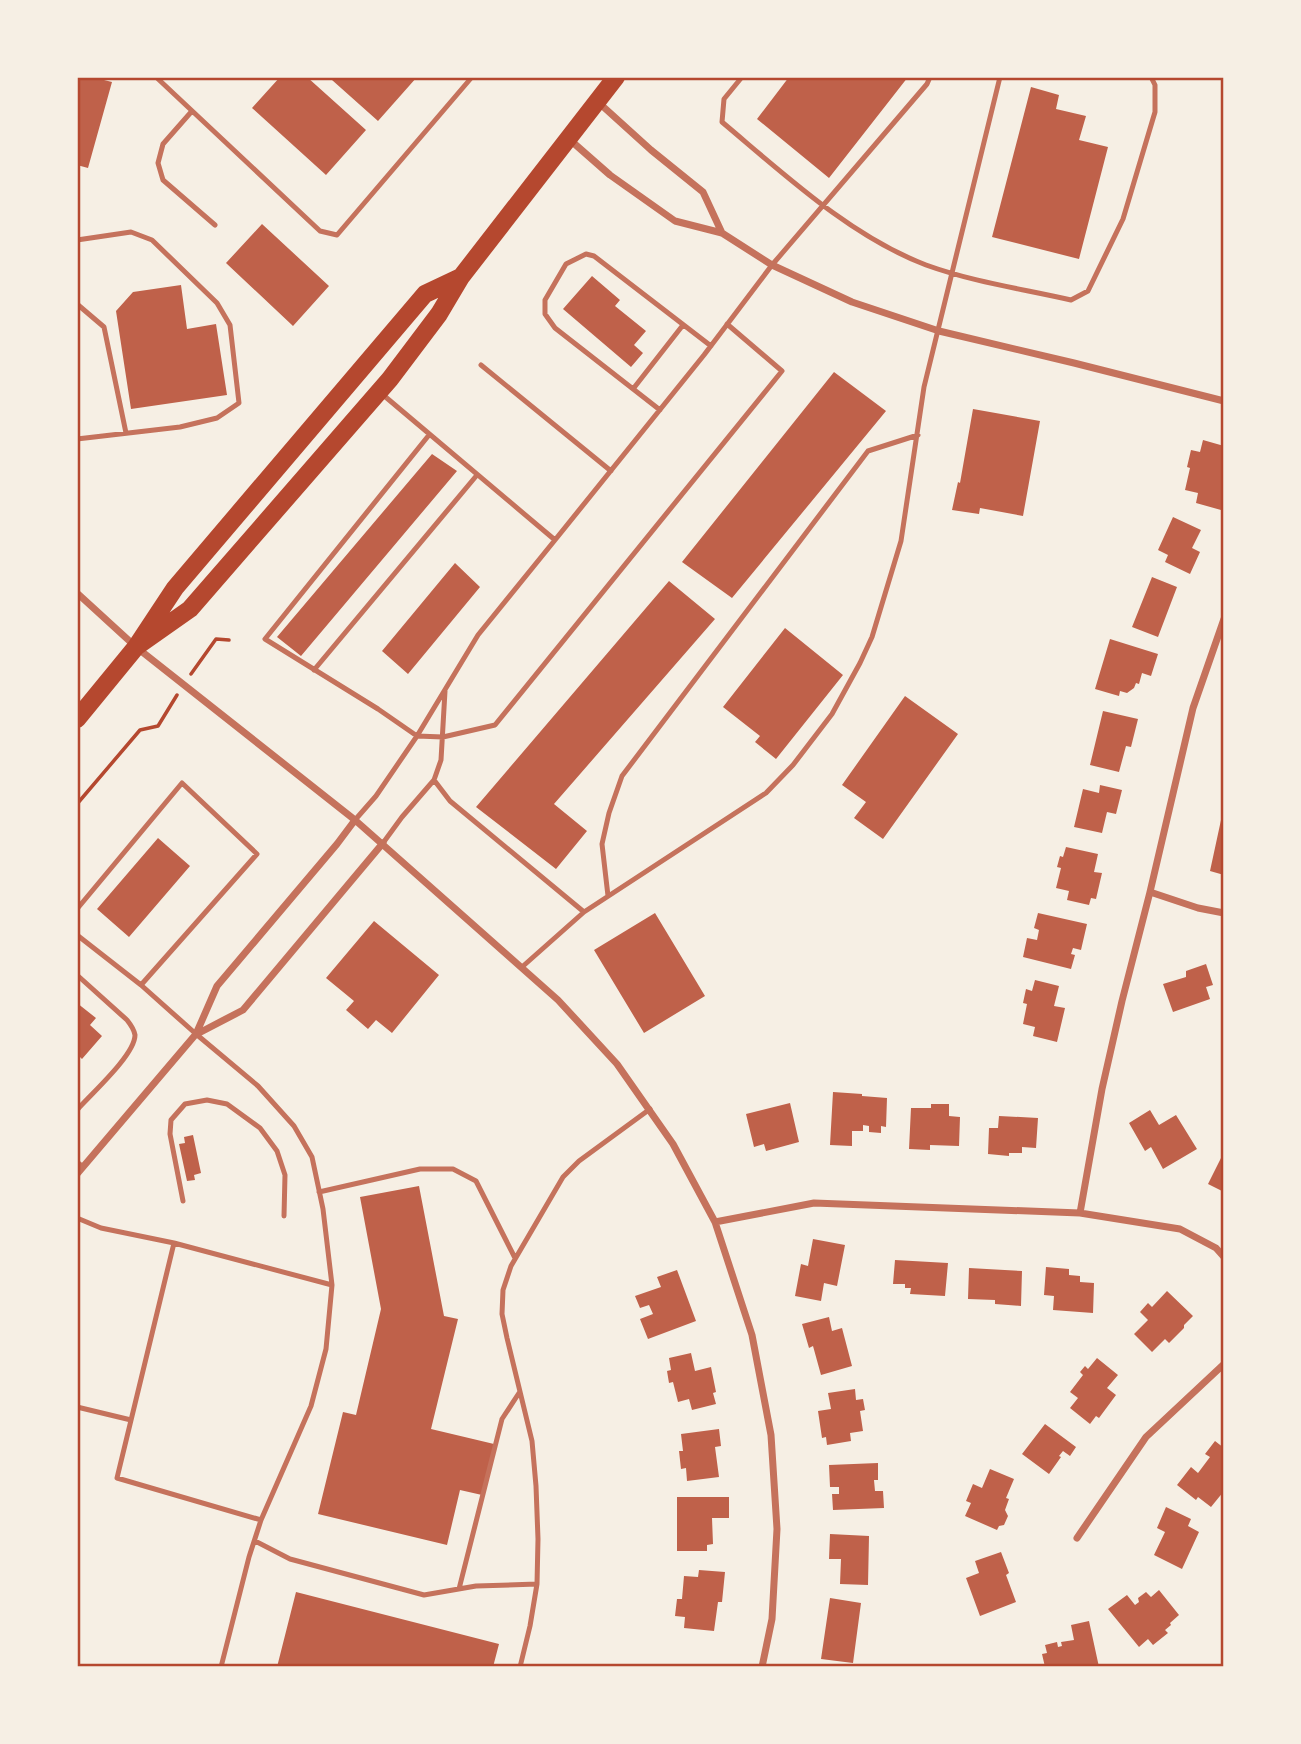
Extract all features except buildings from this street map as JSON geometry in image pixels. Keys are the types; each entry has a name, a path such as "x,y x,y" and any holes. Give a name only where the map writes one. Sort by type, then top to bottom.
{"main road":[{"path":"136,647 190,609 379,391 439,314 461,277 616,77"},
{"path":"77,719 136,647 175,588 425,294 461,277"}],"street":[{"path":"598,102 703,192 722,233"},
{"path":"569,139 610,175 675,221 722,233 772,265 852,302 939,331 1224,401"},
{"path":"77,593 136,647 355,820 558,1000 617,1064 673,1144 715,1222 752,1335 771,1434 778,1529 772,1619 762,1667"},
{"path":"1080,1213 1112,1038 1150,892 1193,708 1224,619"},
{"path":"77,1174 80,1164 196,1034 216,986 355,820"},
{"path":"196,1034 243,1010 383,844"},
{"path":"1150,892 1198,908 1224,913"},
{"path":"715,1222 814,1203 1080,1213 1180,1229 1216,1248 1224,1257"},
{"path":"1077,1538 1146,1437 1224,1364"}],"lane":[{"path":"156,77 320,231 337,235 472,77"},
{"path":"742,77 724,99 722,122 823,206 888,248 925,264 952,273 1072,300 1088,291 1123,219 1155,112 1155,85 1151,77"},
{"path":"355,820 376,796 417,736 478,635 711,346 772,265 927,84 930,77"},
{"path":"522,967 584,912 766,793 793,765 832,714 860,663 872,637 901,541 924,387 1000,77"},
{"path":"192,111 163,144 158,163 163,180 215,225"},
{"path":"77,240 131,232 152,240 217,303 230,326 239,403 217,418 180,426 77,439"},
{"path":"660,410 555,328 545,314 545,300 566,264 586,254 594,256 711,346"},
{"path":"77,304 104,327 126,433"},
{"path":"429,435 265,639 417,736 443,737 495,725 782,371 727,324"},
{"path":"634,389 683,325"},
{"path":"481,365 611,471"},
{"path":"379,391 555,540"},
{"path":"608,896 602,844 622,776 868,451 918,435"},
{"path":"314,670 477,475"},
{"path":"383,844 434,780 441,760 446,689"},
{"path":"434,780 450,801 584,912"},
{"path":"77,909 182,783 257,854 141,985"},
{"path":"77,934 141,985 258,1086 293,1126 312,1157 323,1209 332,1285 326,1349 311,1406 261,1520 221,1667"},
{"path":"77,975 127,1020 134,1029 135,1037 123,1060 77,1110"},
{"path":"183,1201 170,1134 171,1120 185,1104 207,1100 227,1104 260,1128 277,1151 285,1175 284,1216"},
{"path":"520,1667 537,1584 536,1486 531,1441 502,1314 503,1290 515,1258 563,1177 579,1161 650,1109"},
{"path":"319,1192 420,1169 453,1169 477,1181 515,1258"},
{"path":"77,1218 101,1228 174,1243 332,1285"},
{"path":"174,1243 117,1478 261,1520"},
{"path":"459,1589 502,1419 520,1392"},
{"path":"77,1407 131,1420"},
{"path":"255,1541 290,1559 424,1595 476,1586 537,1584"}],"path":[{"path":"77,804 140,730 158,726 216,639 229,640"}]}
